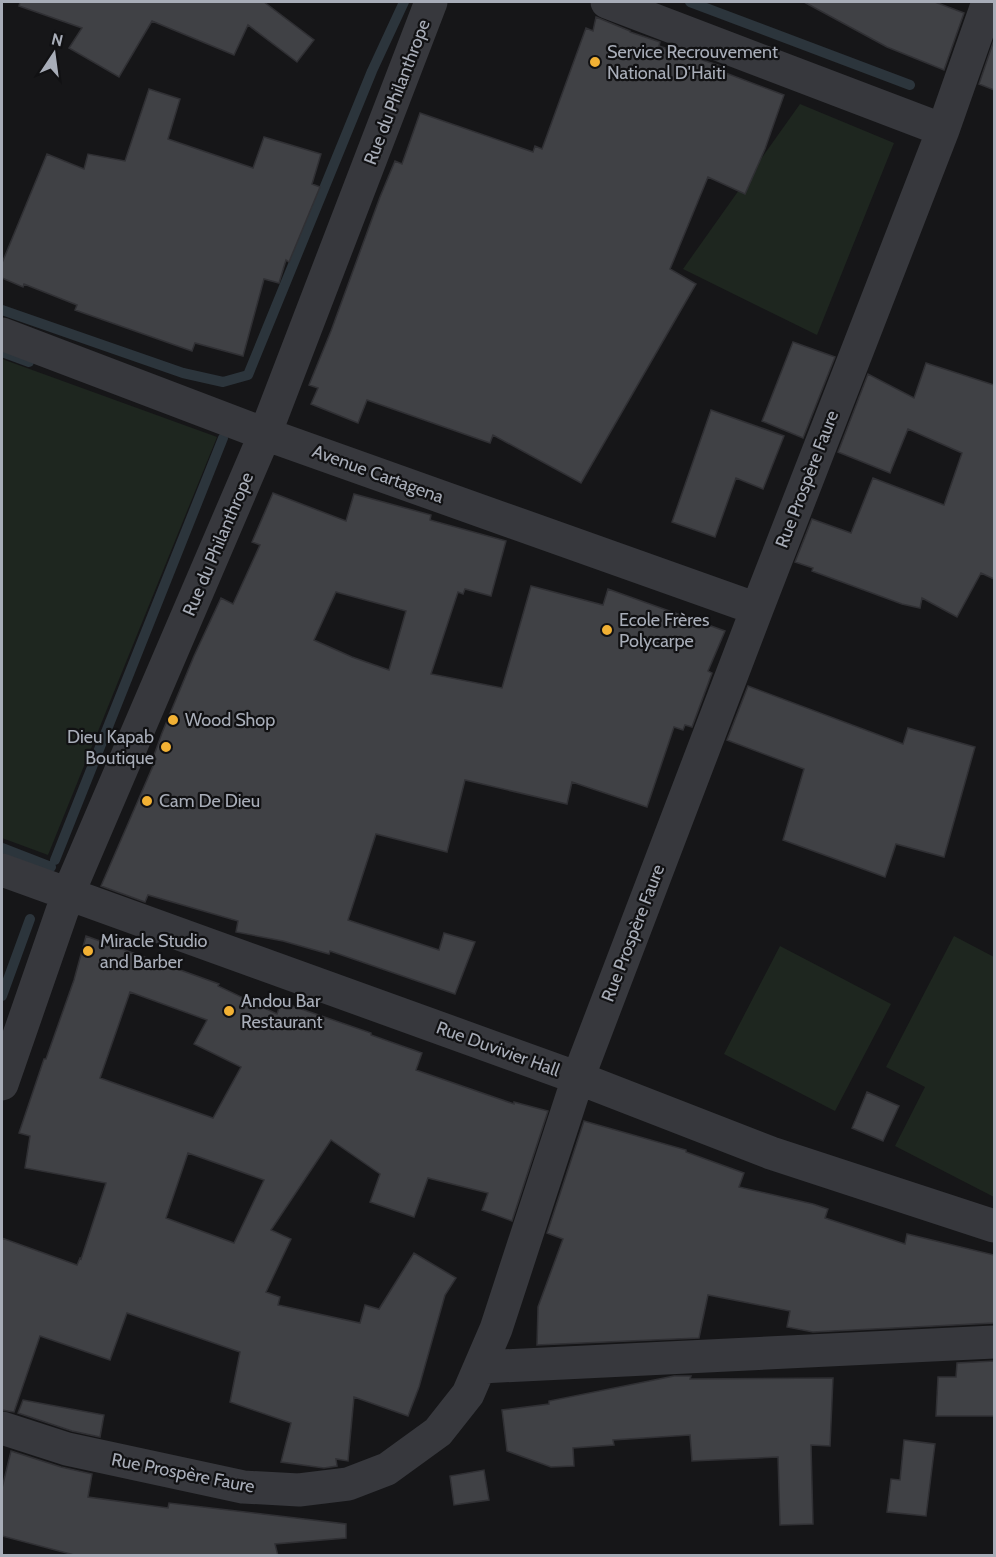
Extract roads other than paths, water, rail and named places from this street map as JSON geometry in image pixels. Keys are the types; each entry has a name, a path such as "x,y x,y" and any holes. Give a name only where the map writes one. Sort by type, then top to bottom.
{"street":[{"name":"Rue du Philanthrope","path":"2,1084 68,894 265,434 431,2"},
{"path":"607,2 943,130"},
{"name":"Rue Prospère Faure","path":"2,1428 67,1449 243,1487 300,1490 348,1484 387,1469 438,1432 468,1394 496,1329 578,1078 943,130 988,2"},
{"name":"Avenue Cartagena","path":"2,334 265,434 757,609"},
{"name":"Rue Duvivier Hall","path":"2,870 578,1078 771,1153 994,1226"},
{"path":"481,1367 994,1342"}],"waterway":[{"path":"2,310 183,373 223,382 248,375 372,71 404,2"},
{"path":"690,2 910,85"},
{"path":"2,352 29,362"},
{"path":"55,860 223,438"},
{"path":"2,848 51,867"},
{"path":"2,996 30,919"}],"place":[{"name":"Service Recrouvement National D'Haiti","path":"595,62"},
{"name":"Ecole Frères Polycarpe","path":"607,630"},
{"name":"Wood Shop","path":"173,720"},
{"name":"Dieu Kapab Boutique","path":"166,747"},
{"name":"Cam De Dieu","path":"147,801"},
{"name":"Miracle Studio and Barber","path":"88,951"},
{"name":"Andou Bar Restaurant","path":"229,1011"}]}
